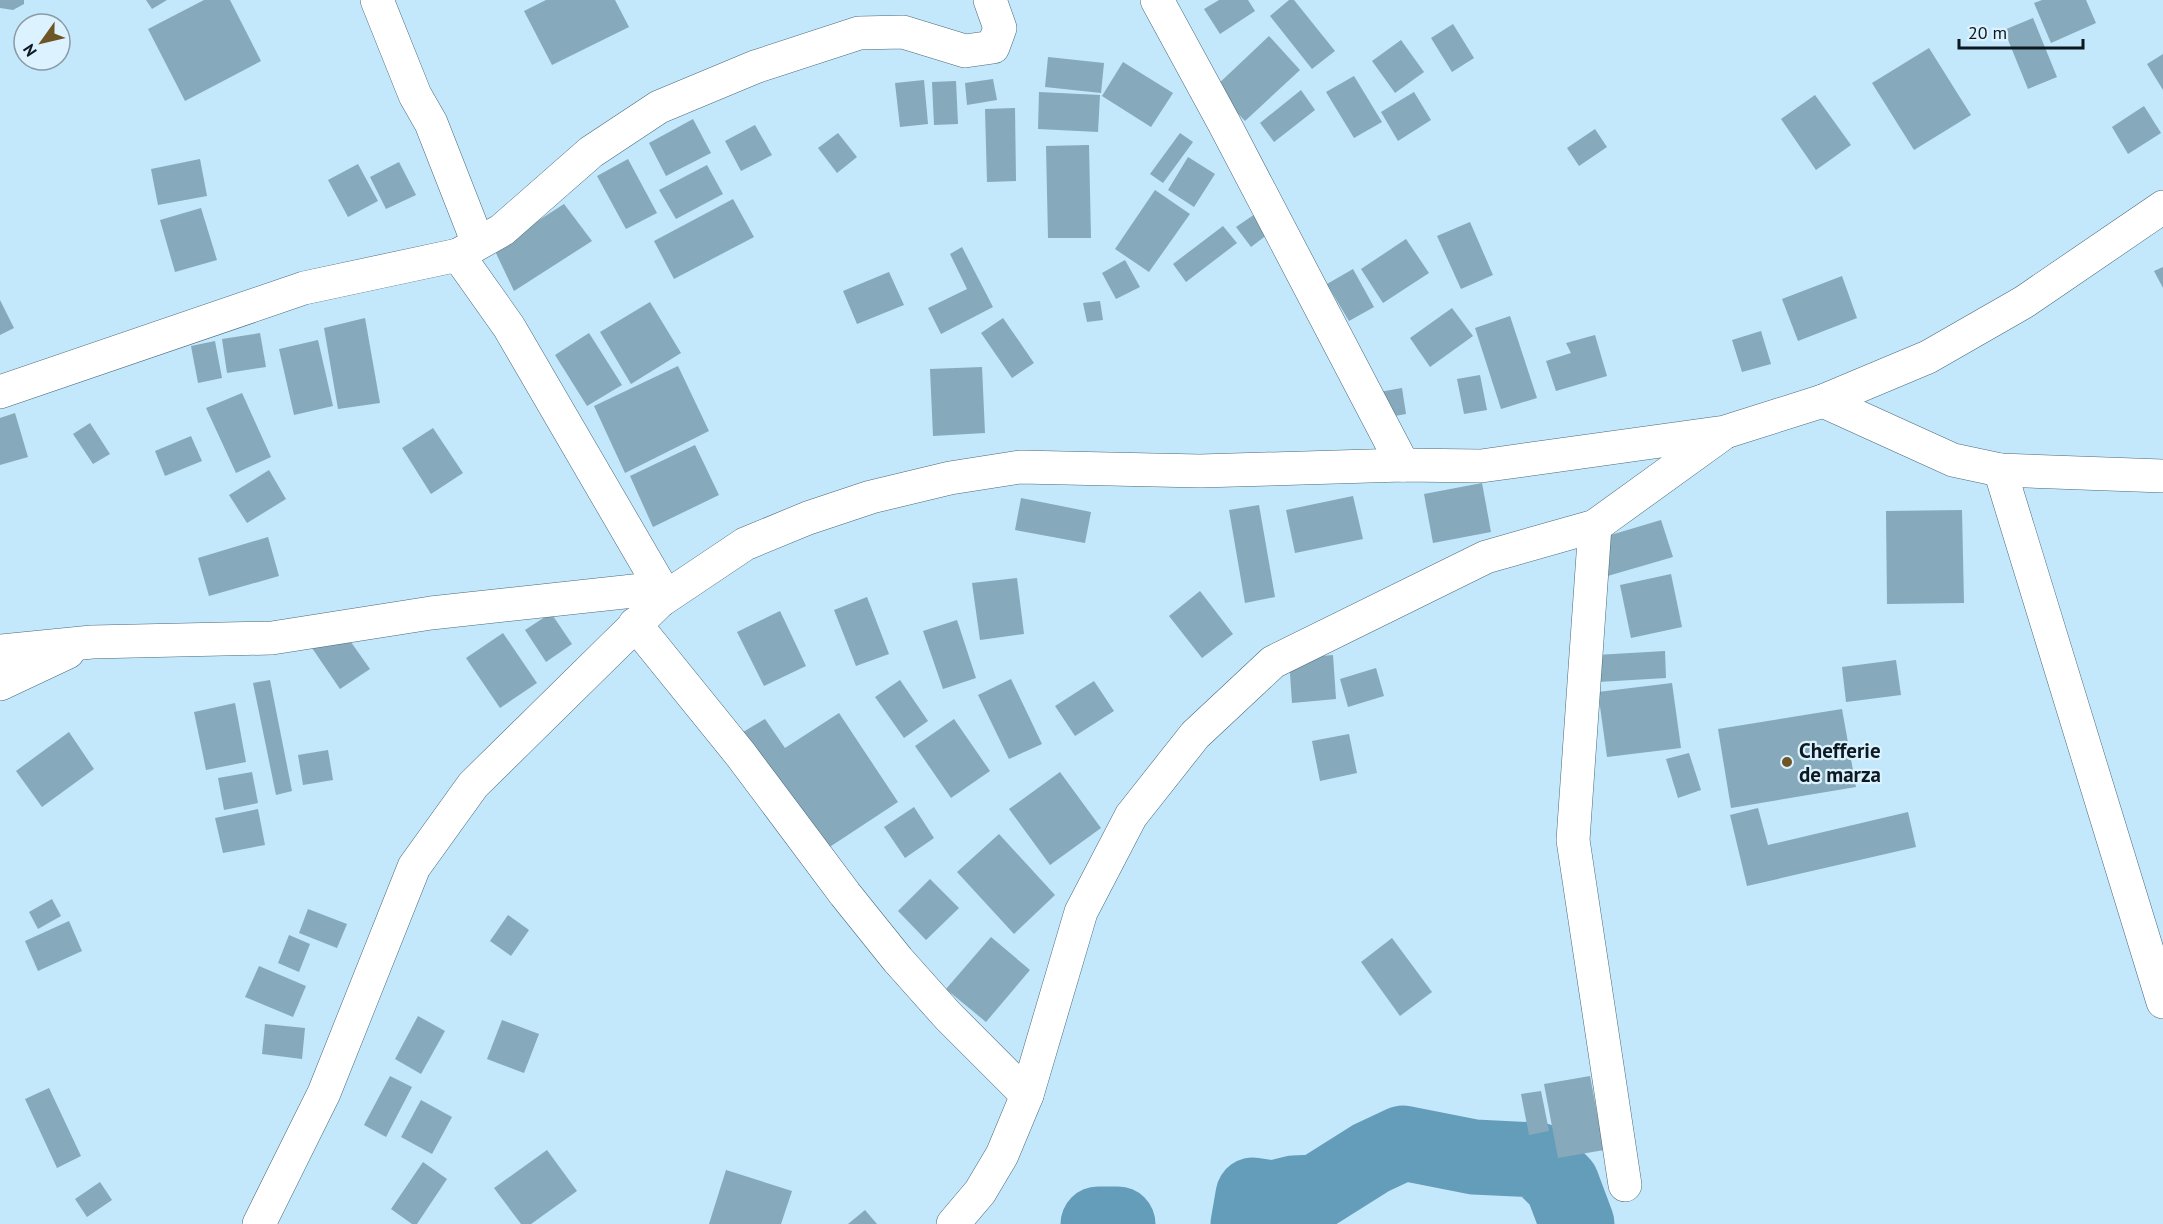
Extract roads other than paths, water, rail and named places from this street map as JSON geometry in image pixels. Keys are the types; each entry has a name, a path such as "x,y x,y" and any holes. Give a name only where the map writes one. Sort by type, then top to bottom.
{"street":[{"path":"377,0 415,95 430,123 468,249 508,327 660,595"},
{"path":"0,392 304,288 468,249 502,230 591,152 659,107 755,68 859,33 903,32 965,51 993,47 1000,28 990,0"},
{"path":"1157,0 1403,465"},
{"path":"259,1224 324,1093 414,867 473,785 635,624 660,595 746,544 808,518 870,497 950,478 1020,467 1200,471 1403,465 1481,466 1725,432 1823,401 1928,357 2024,302 2163,207"},
{"path":"1823,401 1953,460 2000,470 2163,476"},
{"path":"953,1224 980,1192 1002,1155 1027,1095 1081,912 1131,816 1194,735 1273,662 1486,557 1595,526 1725,432"},
{"path":"2000,470 2163,1002"},
{"path":"1595,526 1573,840 1625,1185"},
{"path":"0,651 92,642 272,638 430,613 660,595"},
{"path":"635,624 741,755 845,894 898,960 948,1016 1027,1095"},
{"path":"0,684 92,642"}],"waterway":[{"path":"1248,1224 1253,1195 1273,1198 1294,1193 1317,1192 1371,1158 1403,1143 1474,1157 1538,1160 1562,1184 1577,1224"},
{"path":"1098,1224 1118,1224"}],"place":[{"name":"Chefferie de marza","path":"1787,762"}]}
